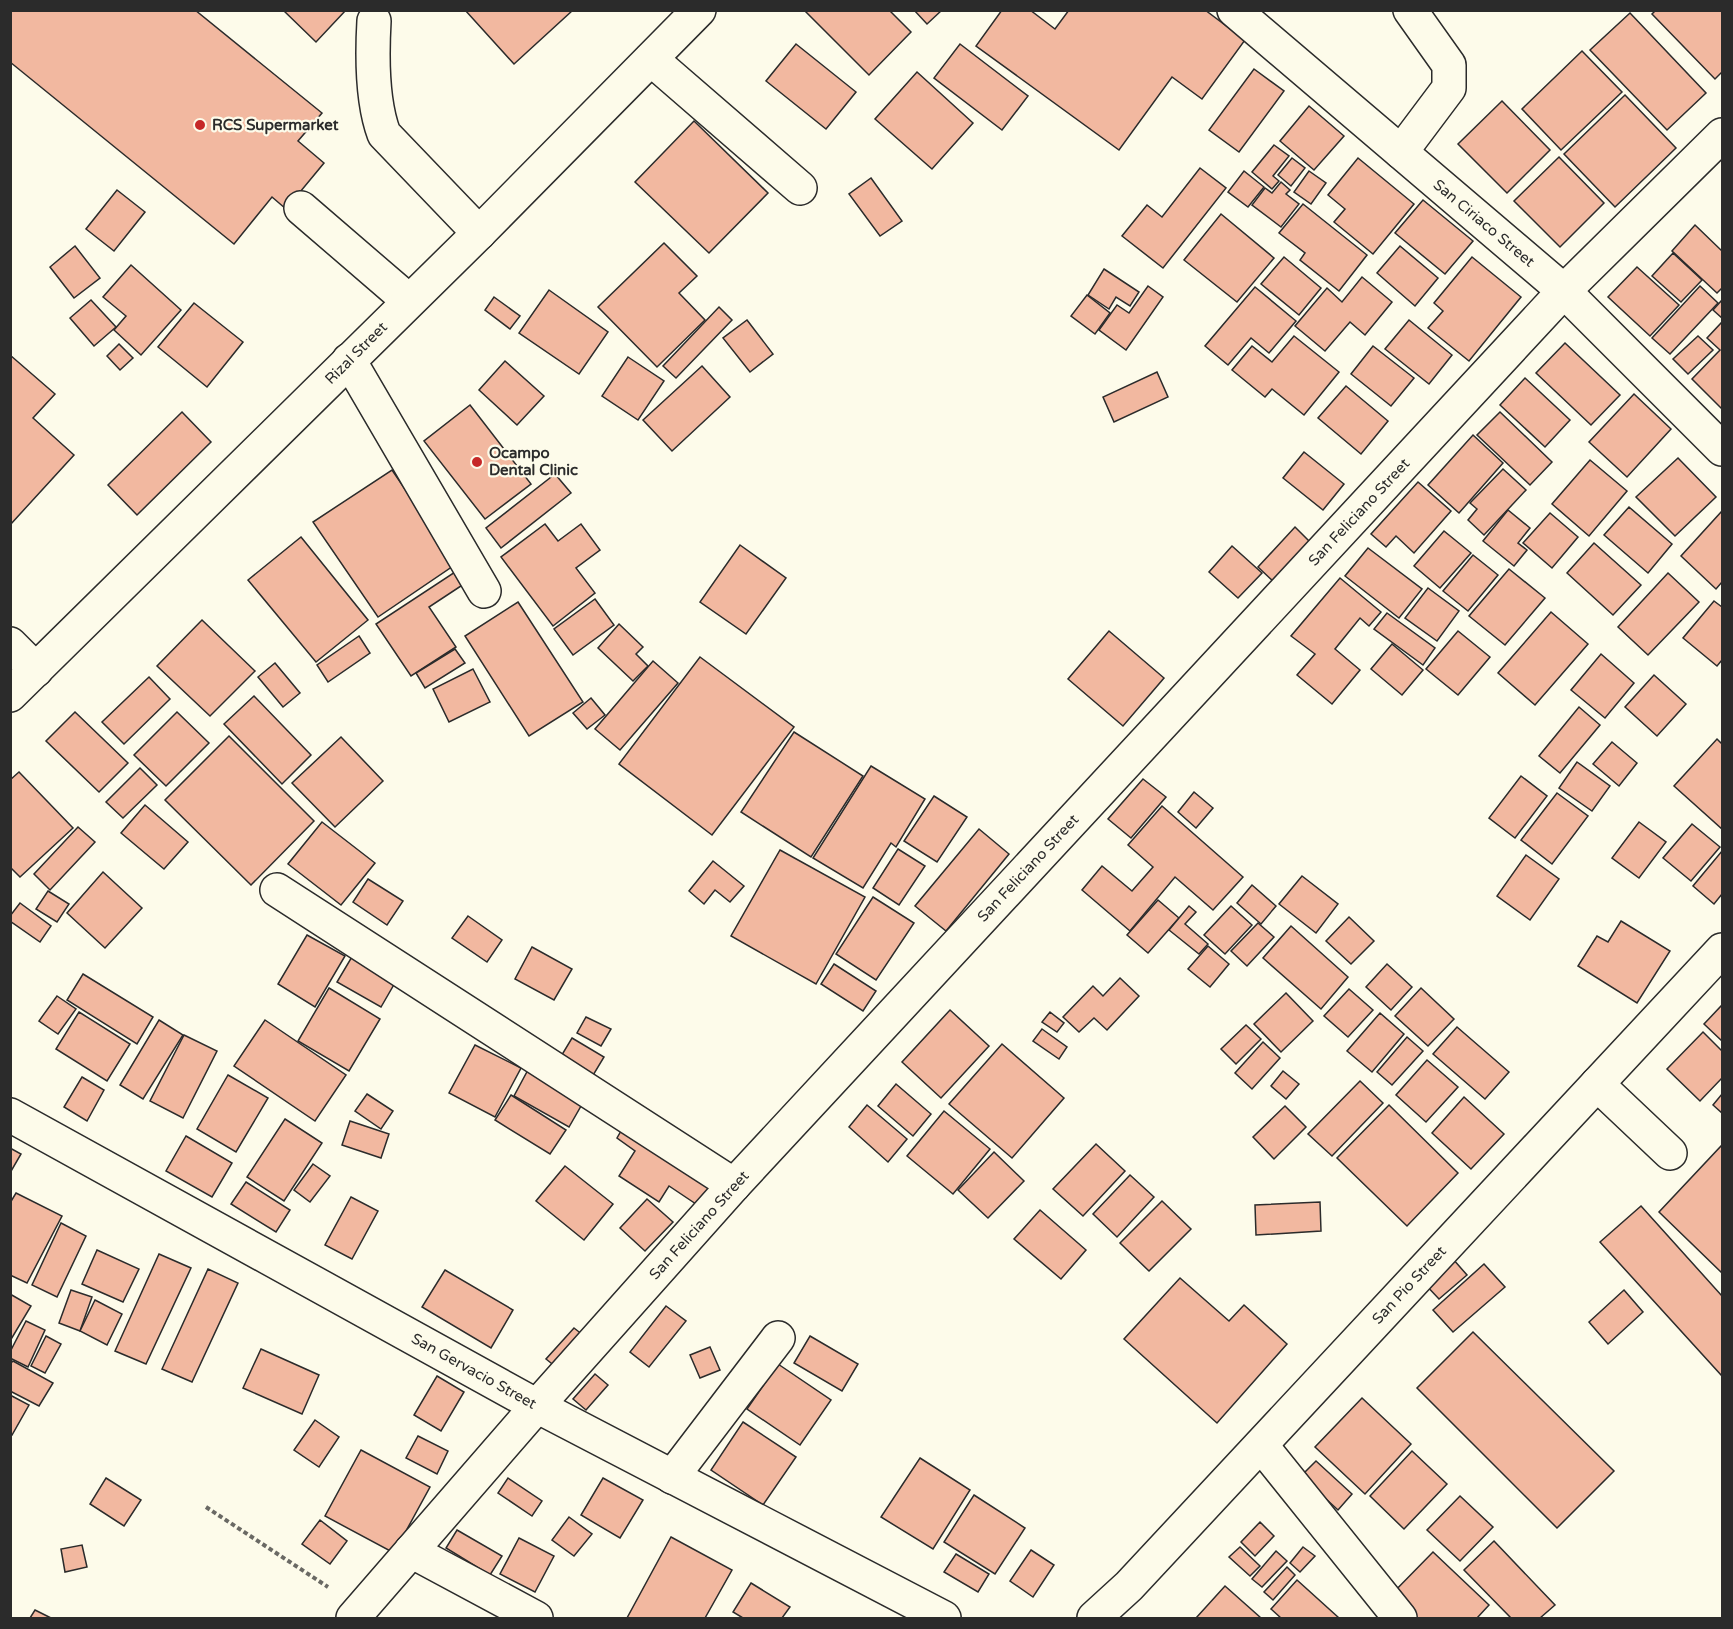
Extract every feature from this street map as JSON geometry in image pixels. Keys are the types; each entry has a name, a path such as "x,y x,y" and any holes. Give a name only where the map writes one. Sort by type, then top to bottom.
{"street":[{"name":"Rizal Street","path":"10,695 479,233 699,10"},
{"name":"San Ciriaco Street","path":"1234,10 1564,291 1722,449"},
{"path":"1401,152 1449,88 1449,65 1410,10"},
{"path":"374,21 373,45 378,119 384,135 479,233"},
{"path":"651,59 800,188"},
{"name":"San Feliciano Street","path":"357,1613 734,1185 1564,291 1722,135"},
{"path":"302,208 409,301"},
{"path":"349,360 484,591"},
{"path":"10,644 36,670"},
{"path":"276,890 734,1185"},
{"name":"San Pio Street","path":"1094,1618 1129,1586 1722,950"},
{"path":"1597,1084 1670,1153"},
{"name":"San Gervacio Street","path":"10,1114 537,1406 944,1618"},
{"path":"672,1477 778,1338"},
{"path":"1261,1445 1401,1618"},
{"path":"411,1551 536,1618"}],"path":[{"path":"206,1508 357,1613"}],"building":[{"name":"RCS Supermarket","path":"10,10 195,10 322,113 298,141 324,163 286,209 272,197 234,244 10,62"},
{"path":"283,10 346,10 316,42"},
{"path":"465,10 573,10 514,64"},
{"path":"804,10 889,10 911,32 869,75"},
{"path":"914,10 942,10 927,24"},
{"path":"1002,10 1030,10 1055,29 1069,10 1205,10 1245,40 1202,99 1172,77 1119,150 976,46"},
{"path":"1656,10 1722,10 1722,72 1715,79 1652,14"},
{"path":"1630,13 1706,93 1667,130 1590,50"},
{"path":"796,44 856,92 826,129 766,81"},
{"path":"960,44 1028,96 1002,130 934,78"},
{"path":"1582,51 1622,92 1561,150 1522,109"},
{"path":"1254,69 1284,91 1239,152 1209,130"},
{"path":"917,72 973,123 932,169 875,119"},
{"path":"1625,95 1676,148 1615,207 1564,154"},
{"path":"1502,101 1550,150 1507,193 1458,144"},
{"path":"1309,106 1344,136 1314,170 1280,141"},
{"path":"694,121 768,193 709,253 635,182"},
{"path":"1274,145 1289,156 1273,176 1279,181 1272,189 1252,172"},
{"path":"1559,157 1604,203 1560,247 1514,201"},
{"path":"1292,158 1305,168 1291,186 1278,175"},
{"path":"1358,158 1414,204 1373,254 1334,222 1345,209 1328,195"},
{"path":"1200,168 1226,188 1163,268 1122,236 1147,205 1162,217"},
{"path":"1244,171 1264,187 1248,207 1228,192"},
{"path":"1309,171 1326,183 1311,204 1294,192"},
{"path":"871,178 902,221 880,236 849,194"},
{"path":"1281,182 1290,190 1286,194 1299,204 1281,227 1252,205 1265,188 1272,193"},
{"path":"117,190 145,212 114,251 86,229"},
{"path":"1423,200 1473,241 1445,274 1395,233"},
{"path":"1303,204 1367,255 1339,291 1300,260 1305,253 1279,233"},
{"path":"1221,214 1274,258 1237,302 1184,260"},
{"path":"1695,225 1722,251 1722,288 1717,293 1672,251"},
{"path":"664,243 697,276 679,293 705,320 657,367 598,307"},
{"path":"75,246 100,278 74,298 50,267"},
{"path":"1400,246 1438,278 1415,306 1377,273"},
{"path":"1673,253 1702,280 1681,302 1652,276"},
{"path":"1284,257 1321,288 1299,315 1261,284"},
{"path":"1472,257 1521,297 1469,361 1428,328 1443,311 1434,303"},
{"path":"131,265 181,310 141,355 114,330 126,316 103,297"},
{"path":"1637,267 1679,305 1650,336 1608,297"},
{"path":"1104,269 1139,292 1130,306 1116,297 1109,309 1088,295"},
{"path":"1362,277 1392,302 1365,335 1350,322 1325,351 1295,326 1327,288 1342,302"},
{"path":"1148,286 1163,297 1126,350 1099,330 1117,305 1129,313"},
{"path":"1700,286 1718,303 1670,354 1652,338"},
{"path":"1255,287 1296,321 1269,353 1251,338 1228,365 1205,346"},
{"path":"549,290 608,332 579,374 519,333"},
{"path":"1087,295 1110,313 1095,334 1071,316"},
{"path":"494,297 520,316 510,329 485,310"},
{"path":"91,300 116,327 94,346 70,318"},
{"path":"1722,300 1722,318 1713,310"},
{"path":"194,303 243,342 207,387 158,347"},
{"path":"719,307 732,320 676,378 663,366"},
{"path":"747,320 773,354 750,372 723,338"},
{"path":"1409,320 1452,355 1429,384 1385,349"},
{"path":"1722,322 1722,409 1692,379 1720,350 1707,338"},
{"path":"1294,336 1339,372 1304,415 1272,389 1265,397 1232,370 1252,346 1272,362"},
{"path":"1698,336 1713,350 1688,374 1673,359"},
{"path":"1565,343 1620,395 1591,425 1536,373"},
{"path":"119,344 133,358 120,370 107,356"},
{"path":"1373,346 1414,378 1391,406 1351,374"},
{"path":"10,355 55,394 33,418 74,455 10,525"},
{"path":"628,357 664,381 638,420 602,396"},
{"path":"505,361 544,396 517,425 479,390"},
{"path":"702,366 730,397 672,451 643,420"},
{"path":"1157,372 1168,397 1114,422 1103,397"},
{"path":"1525,378 1570,420 1545,447 1500,405"},
{"path":"1346,386 1388,421 1361,454 1318,418"},
{"path":"1634,394 1671,429 1627,477 1589,442"},
{"name":"Ocampo Dental Clinic","path":"470,405 531,484 485,519 424,441"},
{"path":"182,412 211,442 137,515 108,485"},
{"path":"1500,412 1552,462 1530,485 1477,435"},
{"path":"1473,435 1503,463 1459,513 1428,485"},
{"path":"1304,452 1344,484 1323,510 1283,478"},
{"path":"1678,458 1716,497 1675,536 1636,497"},
{"path":"1590,460 1627,491 1589,536 1552,504"},
{"path":"1503,469 1526,490 1484,535 1468,520 1477,509 1470,503"},
{"path":"392,470 456,564 378,617 313,522"},
{"path":"555,474 571,493 501,548 486,528"},
{"path":"1418,482 1451,511 1414,553 1396,536 1386,547 1371,534"},
{"path":"1629,507 1672,544 1648,573 1604,535"},
{"path":"1508,510 1530,528 1518,543 1527,550 1514,566 1483,541"},
{"path":"1722,511 1722,582 1716,589 1681,556"},
{"path":"1550,513 1578,537 1552,568 1523,543"},
{"path":"545,524 558,541 581,524 600,550 576,568 595,593 553,626 501,557"},
{"path":"1295,527 1313,545 1276,584 1258,567"},
{"path":"1444,531 1471,553 1440,588 1414,566"},
{"path":"301,537 368,620 316,662 248,580"},
{"path":"1594,543 1641,585 1613,615 1567,573"},
{"path":"740,545 786,578 746,634 700,602"},
{"path":"1232,546 1262,573 1238,598 1209,572"},
{"path":"1368,548 1422,589 1399,618 1345,576"},
{"path":"1473,555 1498,575 1468,611 1443,591"},
{"path":"1509,569 1545,598 1505,645 1469,616"},
{"path":"455,572 464,584 429,607 456,647 411,676 376,624"},
{"path":"1668,573 1699,602 1648,655 1618,627"},
{"path":"1340,578 1381,612 1369,626 1360,618 1335,649 1360,670 1332,704 1297,675 1315,654 1291,636"},
{"path":"1428,588 1459,611 1437,641 1405,618"},
{"path":"595,599 614,625 573,655 554,629"},
{"path":"1714,601 1722,607 1722,660 1717,666 1683,638"},
{"path":"518,602 583,702 529,736 465,636"},
{"path":"1551,612 1588,644 1535,705 1498,673"},
{"path":"1387,613 1435,648 1423,665 1374,629"},
{"path":"202,620 255,671 210,716 157,666"},
{"path":"619,624 643,647 636,654 648,666 633,681 598,648"},
{"path":"1109,631 1164,678 1123,726 1068,679"},
{"path":"1458,631 1490,657 1458,695 1426,669"},
{"path":"359,636 370,653 328,682 317,665"},
{"path":"1392,644 1423,670 1402,695 1371,669"},
{"path":"455,649 465,663 425,688 416,673"},
{"path":"1601,654 1634,683 1605,718 1571,690"},
{"path":"700,657 794,727 712,835 619,764"},
{"path":"653,661 678,683 620,750 595,729"},
{"path":"275,663 300,693 283,707 258,677"},
{"path":"473,669 490,702 449,722 433,689"},
{"path":"1654,675 1686,704 1657,736 1625,707"},
{"path":"149,677 170,699 124,744 102,722"},
{"path":"254,696 311,755 282,784 224,724"},
{"path":"591,698 605,715 587,729 573,713"},
{"path":"1579,707 1600,725 1560,773 1539,756"},
{"path":"75,712 128,763 99,792 46,741"},
{"path":"177,712 209,743 166,786 134,755"},
{"path":"794,732 863,776 811,857 741,812"},
{"path":"229,736 314,821 251,885 165,800"},
{"path":"341,737 383,781 335,827 292,783"},
{"path":"1717,739 1722,744 1722,829 1674,786"},
{"path":"1612,742 1637,763 1619,786 1593,764"},
{"path":"1577,762 1610,786 1592,811 1559,788"},
{"path":"871,766 925,799 896,847 891,843 863,888 813,858"},
{"path":"140,768 157,785 123,818 106,802"},
{"path":"19,772 73,828 20,877 10,867 10,780"},
{"path":"1521,776 1547,796 1515,838 1489,818"},
{"path":"1143,779 1166,797 1131,838 1108,819"},
{"path":"1194,792 1213,808 1196,828 1178,812"},
{"path":"1557,793 1588,816 1552,864 1521,840"},
{"path":"934,796 967,817 937,862 904,841"},
{"path":"145,805 188,842 164,869 121,833"},
{"path":"1162,806 1243,877 1213,910 1175,877 1130,931 1082,890 1102,866 1132,891 1153,867 1128,845"},
{"path":"322,822 375,863 341,905 288,864"},
{"path":"1639,822 1666,842 1639,878 1612,858"},
{"path":"1692,824 1720,847 1691,881 1663,858"},
{"path":"78,827 95,842 50,890 34,874"},
{"path":"979,829 1009,854 946,931 915,906"},
{"path":"898,849 925,866 899,905 873,888"},
{"path":"780,850 865,897 816,984 731,936"},
{"path":"1722,851 1722,894 1714,904 1693,886"},
{"path":"1526,855 1559,879 1530,920 1497,896"},
{"path":"713,861 744,886 730,902 715,890 704,904 689,891"},
{"path":"103,872 142,908 105,948 67,913"},
{"path":"1302,876 1338,904 1316,933 1279,904"},
{"path":"368,879 403,901 387,925 353,902"},
{"path":"1252,885 1276,906 1261,924 1237,903"},
{"path":"48,891 69,904 57,922 36,909"},
{"path":"873,897 914,923 876,980 836,954"},
{"path":"1158,900 1179,918 1148,953 1127,935"},
{"path":"20,903 51,926 40,942 10,921 10,916"},
{"path":"1189,906 1196,912 1185,924 1208,944 1199,954 1169,930"},
{"path":"1231,906 1252,925 1225,954 1204,935"},
{"path":"468,916 502,940 487,962 452,938"},
{"path":"1349,917 1374,941 1351,964 1326,941"},
{"path":"1621,921 1670,951 1637,1003 1578,966 1597,936 1608,942"},
{"path":"1258,923 1274,937 1247,966 1231,951"},
{"path":"1291,926 1348,977 1321,1009 1263,958"},
{"path":"307,935 345,956 315,1007 278,984"},
{"path":"1208,946 1229,964 1210,987 1188,969"},
{"path":"532,947 572,969 554,1000 515,979"},
{"path":"353,955 396,981 381,1007 337,982"},
{"path":"834,964 876,991 863,1011 821,984"},
{"path":"1387,964 1412,987 1391,1010 1366,987"},
{"path":"83,974 153,1017 137,1044 67,1000"},
{"path":"1120,978 1139,996 1107,1030 1094,1018 1079,1032 1063,1017 1093,986 1103,996"},
{"path":"329,988 380,1019 349,1071 298,1041"},
{"path":"1421,988 1454,1019 1428,1046 1395,1016"},
{"path":"1349,989 1373,1010 1348,1037 1324,1016"},
{"path":"1286,993 1313,1021 1281,1052 1254,1024"},
{"path":"57,996 76,1009 58,1034 39,1021"},
{"path":"1722,1005 1722,1041 1704,1024"},
{"path":"950,1010 989,1046 941,1098 902,1062"},
{"path":"79,1012 130,1044 107,1081 56,1049"},
{"path":"1050,1012 1064,1023 1057,1032 1042,1022"},
{"path":"1380,1013 1404,1034 1372,1072 1347,1051"},
{"path":"586,1017 611,1029 601,1046 577,1033"},
{"path":"159,1020 183,1035 143,1099 120,1085"},
{"path":"265,1020 346,1075 315,1121 234,1066"},
{"path":"1246,1025 1261,1039 1236,1064 1221,1049"},
{"path":"1457,1027 1509,1072 1485,1099 1433,1054"},
{"path":"1042,1029 1067,1047 1059,1059 1033,1041"},
{"path":"1703,1032 1722,1051 1722,1078 1700,1101 1667,1069"},
{"path":"184,1035 217,1051 183,1118 150,1101"},
{"path":"1407,1037 1423,1051 1392,1085 1377,1072"},
{"path":"572,1038 604,1057 592,1077 560,1058"},
{"path":"1263,1042 1280,1058 1252,1089 1235,1073"},
{"path":"1002,1044 1064,1098 1012,1158 949,1104"},
{"path":"475,1045 521,1068 495,1117 449,1093"},
{"path":"1427,1060 1458,1087 1426,1122 1396,1095"},
{"path":"529,1068 585,1099 569,1127 514,1096"},
{"path":"1283,1071 1299,1084 1286,1099 1271,1086"},
{"path":"228,1075 268,1098 236,1152 197,1129"},
{"path":"82,1077 104,1090 87,1121 64,1107"},
{"path":"1360,1081 1383,1103 1332,1156 1308,1134"},
{"path":"896,1084 931,1114 913,1136 878,1106"},
{"path":"367,1094 393,1111 381,1129 355,1111"},
{"path":"1722,1094 1722,1113 1713,1105"},
{"path":"511,1095 566,1130 550,1154 495,1120"},
{"path":"1464,1097 1504,1134 1471,1169 1432,1133"},
{"path":"867,1105 907,1139 888,1162 849,1127"},
{"path":"1389,1105 1458,1173 1407,1226 1337,1158"},
{"path":"1285,1106 1306,1127 1274,1159 1253,1137"},
{"path":"944,1111 990,1149 953,1194 907,1156"},
{"path":"285,1119 322,1143 284,1201 247,1177"},
{"path":"350,1121 389,1134 381,1158 342,1145"},
{"path":"625,1124 715,1180 699,1206 669,1186 659,1202 619,1176 635,1151 617,1138"},
{"path":"186,1136 232,1163 212,1197 166,1171"},
{"path":"1096,1144 1125,1171 1083,1216 1053,1189"},
{"path":"1722,1145 1722,1273 1659,1212"},
{"path":"10,1148 21,1154 10,1173"},
{"path":"994,1152 1024,1181 988,1218 958,1190"},
{"path":"313,1164 330,1176 310,1202 294,1190"},
{"path":"565,1166 613,1204 584,1240 536,1201"},
{"path":"1130,1175 1154,1197 1117,1237 1093,1214"},
{"path":"246,1182 290,1210 276,1232 231,1204"},
{"path":"16,1193 62,1216 27,1283 10,1275 10,1203"},
{"path":"351,1197 378,1211 352,1259 325,1245"},
{"path":"647,1199 673,1222 645,1251 620,1228"},
{"path":"1162,1201 1191,1229 1149,1271 1120,1243"},
{"path":"1320,1202 1321,1231 1256,1235 1255,1205"},
{"path":"1641,1206 1722,1296 1722,1376 1600,1242"},
{"path":"1040,1210 1086,1250 1061,1279 1014,1239"},
{"path":"61,1223 86,1236 57,1297 32,1285"},
{"path":"97,1250 139,1269 123,1302 82,1284"},
{"path":"159,1254 191,1268 146,1364 115,1351"},
{"path":"1453,1259 1467,1275 1439,1299 1424,1283"},
{"path":"1484,1264 1505,1287 1453,1332 1433,1310"},
{"path":"208,1269 238,1283 192,1382 162,1369"},
{"path":"445,1270 513,1310 491,1348 422,1307"},
{"path":"1180,1278 1229,1321 1244,1305 1287,1344 1217,1423 1124,1339"},
{"path":"71,1290 92,1297 80,1331 59,1323"},
{"path":"1624,1290 1643,1312 1608,1344 1589,1322"},
{"path":"10,1294 31,1306 10,1341"},
{"path":"95,1300 122,1314 107,1345 80,1331"},
{"path":"666,1306 686,1321 649,1367 630,1352"},
{"path":"26,1321 45,1330 28,1367 10,1358 10,1352"},
{"path":"574,1328 583,1335 556,1367 546,1359"},
{"path":"1473,1332 1614,1471 1557,1528 1417,1388"},
{"path":"46,1336 61,1344 45,1373 31,1366"},
{"path":"810,1336 858,1364 842,1391 794,1363"},
{"path":"710,1347 720,1370 700,1378 690,1355"},
{"path":"261,1349 319,1375 302,1414 243,1388"},
{"path":"13,1361 53,1383 39,1406 10,1391 10,1364"},
{"path":"778,1364 831,1400 800,1445 747,1409"},
{"path":"595,1374 608,1385 586,1410 573,1399"},
{"path":"437,1376 464,1392 441,1431 414,1415"},
{"path":"10,1395 29,1405 12,1435 10,1434"},
{"path":"1362,1398 1411,1444 1365,1494 1315,1447"},
{"path":"315,1420 339,1437 319,1467 294,1450"},
{"path":"743,1422 796,1457 763,1505 711,1470"},
{"path":"418,1436 448,1451 437,1474 406,1458"},
{"path":"361,1450 430,1487 394,1553 325,1516"},
{"path":"1412,1451 1447,1484 1404,1529 1370,1496"},
{"path":"920,1458 970,1490 933,1549 881,1517"},
{"path":"1316,1461 1352,1494 1338,1510 1301,1476"},
{"path":"106,1478 141,1500 124,1526 90,1504"},
{"path":"508,1478 542,1501 532,1516 498,1493"},
{"path":"603,1478 643,1500 620,1538 581,1515"},
{"path":"974,1495 1025,1528 995,1574 944,1542"},
{"path":"1460,1496 1493,1527 1460,1561 1427,1530"},
{"path":"569,1517 592,1534 574,1556 552,1540"},
{"path":"320,1520 347,1541 330,1564 302,1544"},
{"path":"1260,1522 1274,1536 1255,1556 1241,1542"},
{"path":"457,1530 502,1556 490,1575 446,1548"},
{"path":"671,1537 732,1570 705,1618 627,1618"},
{"path":"519,1538 554,1556 535,1592 500,1574"},
{"path":"1494,1541 1555,1605 1540,1618 1511,1618 1464,1570"},
{"path":"82,1545 87,1567 65,1572 61,1549"},
{"path":"1240,1547 1260,1566 1250,1576 1229,1557"},
{"path":"1303,1547 1315,1556 1300,1572 1290,1563"},
{"path":"1031,1550 1054,1565 1033,1597 1010,1581"},
{"path":"1276,1551 1287,1561 1262,1587 1252,1579"},
{"path":"1433,1552 1489,1605 1477,1618 1407,1618 1387,1599"},
{"path":"956,1554 989,1574 978,1592 944,1572"},
{"path":"1287,1567 1295,1575 1273,1600 1264,1592"},
{"path":"1297,1580 1339,1618 1281,1618 1271,1609"},
{"path":"751,1583 790,1607 782,1618 743,1618 733,1612"},
{"path":"1225,1586 1261,1618 1196,1618"},
{"path":"35,1610 51,1618 30,1618"}],"place":[{"name":"RCS Supermarket","path":"200,125"},
{"name":"Ocampo Dental Clinic","path":"477,462"}]}
